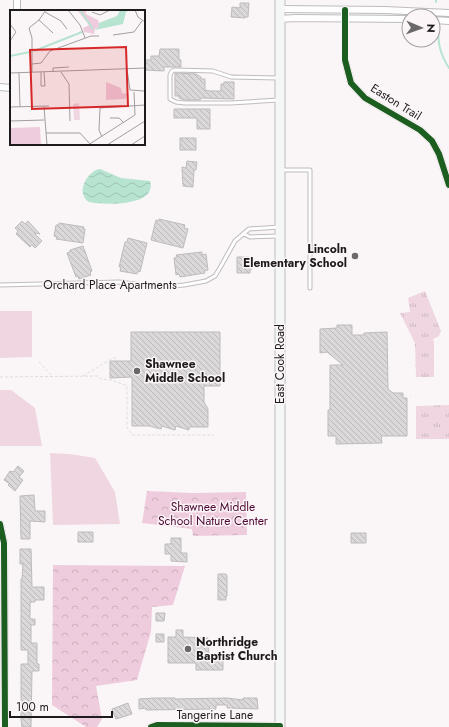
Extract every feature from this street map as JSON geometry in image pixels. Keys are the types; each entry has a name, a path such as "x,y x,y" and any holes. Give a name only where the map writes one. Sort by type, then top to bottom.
{"main road":[{"name":"East Cook Road","path":"280,5 280,726"}],"street":[{"path":"280,5 345,10 422,11 449,13"},
{"name":"Easton Trail","path":"345,10 345,60 351,83 365,98 420,130 432,141 439,154 449,185"},
{"path":"280,19 401,19"},
{"path":"0,524 4,543 5,727"},
{"name":"Tangerine Lane","path":"151,727 157,725 280,726"}],"lane":[{"path":"280,78 232,77 213,71 174,70 170,75 170,99 176,102 231,103 280,100"},
{"path":"280,170 310,170 310,288"},
{"path":"249,229 280,232 250,236 244,234 249,229"},
{"name":"Orchard Place Apartments","path":"0,285 119,282 158,287 184,285 206,281 215,276 235,241 244,234"}],"path":[{"path":"83,376 113,358 116,358"},
{"path":"39,362 52,376"},
{"path":"0,377 98,376 101,379 112,380 127,386 127,428 133,435 214,435"}],"green space":[{"path":"425,291 441,331 439,336 433,339 434,377 416,377 415,343 400,313 410,312 408,298"},
{"path":"0,311 32,311 32,357 0,358"},
{"path":"0,390 11,390 35,408 42,446 0,446"},
{"path":"449,405 449,439 416,439 416,406"},
{"path":"50,453 70,454 95,458 115,492 120,524 53,525"},
{"name":"Shawnee Middle School Nature Center","path":"147,491 193,493 246,492 247,535 193,536 192,529 142,523"},
{"path":"53,565 185,566 173,605 152,607 151,632 137,680 96,686 102,719 97,727 86,727 52,705"}],"water":[{"path":"100,169 121,178 150,181 150,189 146,196 138,200 117,204 89,202 83,193 84,183 91,174"}],"building":[{"path":"240,3 249,3 248,17 231,17 232,7 240,8"},
{"path":"160,49 179,49 179,60 181,60 181,67 164,67 164,71 145,70 145,60 151,60 151,56 159,56"},
{"path":"175,73 196,74 201,77 201,79 205,79 205,90 210,91 221,91 221,84 224,84 224,82 234,82 234,99 201,98 200,100 185,100 179,98 179,96 175,96"},
{"path":"174,109 210,109 210,129 197,129 197,118 174,118"},
{"path":"180,138 196,138 196,150 180,150"},
{"path":"187,161 197,162 196,170 194,170 193,187 183,186 182,167 186,168"},
{"path":"159,219 185,225 184,228 188,229 183,248 151,240 156,220 159,221"},
{"path":"22,221 25,224 28,221 40,234 34,233 42,241 35,248 32,245 30,247 16,234 18,231 15,228"},
{"path":"59,223 84,227 83,243 56,239 57,237 54,236 56,225 59,225"},
{"path":"128,238 147,243 140,272 138,271 137,274 120,271 121,267 119,267 125,242 127,242"},
{"path":"83,246 92,271 90,272 91,275 79,279 78,276 76,277 67,253 70,252 70,250"},
{"path":"202,252 202,255 206,254 208,270 204,271 205,273 180,277 179,274 176,275 174,258 177,257 176,255"},
{"path":"237,257 250,257 252,269 250,269 250,273 237,273"},
{"path":"337,325 352,325 352,335 387,332 388,389 393,393 403,393 403,398 407,398 407,436 381,436 382,443 336,444 336,436 328,436 328,410 330,410 330,365 343,365 327,352 320,353 320,329 337,328"},
{"path":"131,332 220,332 220,386 204,386 204,402 208,409 208,427 189,427 189,430 176,426 175,430 162,426 161,429 149,426 132,426 132,377 110,378 110,361 131,361"},
{"path":"18,466 24,471 19,477 23,480 15,491 8,485 10,484 4,480 10,471 13,472"},
{"path":"34,495 35,511 45,511 45,522 30,521 30,539 21,539 20,496"},
{"path":"78,532 93,532 93,542 78,542"},
{"path":"351,533 366,533 366,543 351,543"},
{"path":"171,538 181,538 181,553 187,553 187,562 171,561 171,554 165,554 165,544 171,544"},
{"path":"20,549 31,549 32,587 44,587 44,600 35,600 35,602 30,602 30,619 35,619 35,625 31,625 31,643 37,643 37,664 39,664 39,671 32,671 31,727 22,727 21,719 21,664 28,664 28,650 21,650 21,579 23,564 20,564"},
{"path":"218,574 226,574 227,576 226,600 218,600"},
{"path":"156,613 165,613 164,621 156,621"},
{"name":"Northridge Baptist Church","path":"176,630 183,630 183,637 208,638 209,655 223,655 223,670 196,670 196,663 168,663 168,637 176,637"},
{"path":"156,634 164,634 164,642 156,642"},
{"path":"227,698 243,700 243,698 257,698 258,709 227,708 227,705 216,705 216,709 139,709 139,699"},
{"path":"128,703 132,714 116,719 112,709"}],"waterway":[{"path":"440,48 443,58 449,68"}],"cycle path":[{"path":"345,10 345,60 351,83 365,98 420,130 432,141 439,154 449,185"},
{"path":"0,524 4,543 5,727"},
{"path":"151,727 157,725 280,726"}],"place":[{"name":"Lincoln Elementary School","path":"355,256"},
{"name":"Shawnee Middle School","path":"137,371"},
{"name":"Northridge Baptist Church","path":"188,649"}]}
